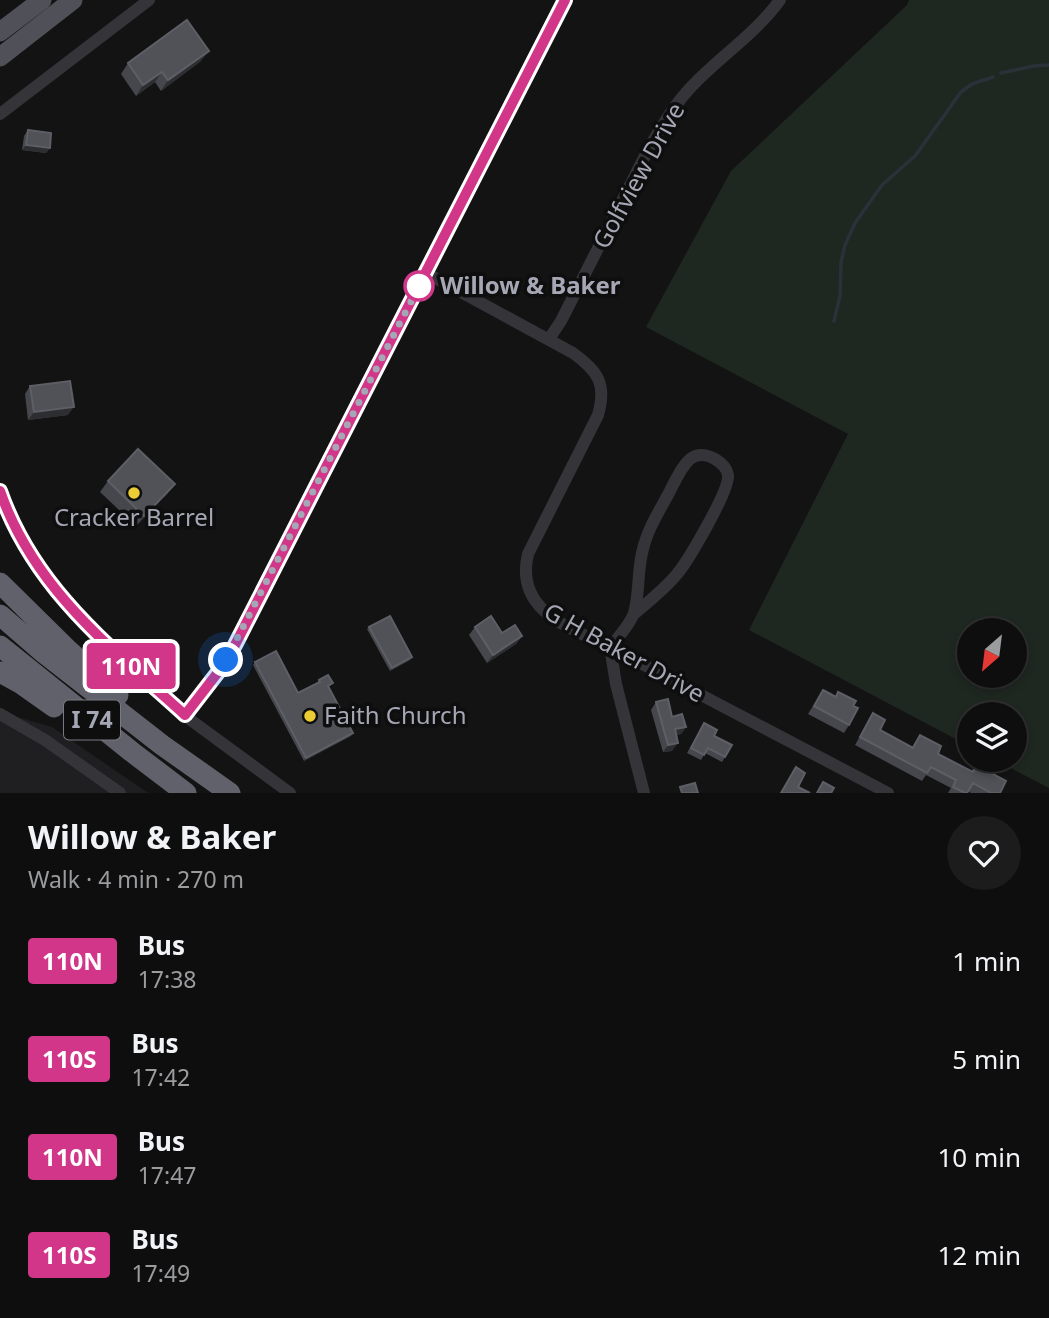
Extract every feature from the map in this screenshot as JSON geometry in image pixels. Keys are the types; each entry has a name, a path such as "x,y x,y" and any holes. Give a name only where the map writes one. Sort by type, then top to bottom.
{"highway":[{"path":"0,583 67,649 200,771"},
{"name":"I 74","path":"0,615 162,745 230,793"},
{"name":"I 74","path":"0,646 186,793"},
{"path":"0,672 45,700 170,793"}],"main road":[{"path":"0,33 43,0"},
{"path":"0,57 73,0"}],"street":[{"path":"0,114 149,0"},
{"path":"185,715 235,645 565,0"},
{"name":"Golfview Drive","path":"549,339 561,321 666,119 695,83 762,22 780,0"},
{"name":"G H Baker Drive","path":"426,273 549,339 589,365 599,380 602,396 594,426 528,554 525,577 537,605 564,624 888,793"},
{"path":"634,614 642,550 648,533 685,464 698,455 712,457 727,470 728,475 726,486 708,522 679,572 634,614 610,647 616,684 644,793"},
{"path":"0,491 24,545 68,605 185,715 290,793"},
{"path":"0,714 45,740 120,793"}],"shaded area":[{"path":"909,0 1049,0 1049,788 1018,772 1027,772 1027,702 957,702 957,740 749,630 848,434 646,327 731,171 907,5"},
{"path":"0,712 52,727 148,793 0,793"}],"building":[{"path":"187,20 209,51 168,80 162,72 143,85 128,63"},
{"path":"28,130 51,133 50,148 26,145"},
{"path":"70,381 74,407 34,412 30,386"},
{"name":"Cracker Barrel","path":"138,449 175,484 144,516 108,481"},
{"path":"390,616 412,657 392,668 369,627"},
{"path":"491,616 502,633 515,625 522,636 493,655 475,627"},
{"name":"Faith Church","path":"276,651 298,693 328,675 333,683 328,686 353,733 306,758 255,662"},
{"path":"823,690 836,697 838,692 856,701 853,706 858,708 849,725 814,706"},
{"path":"668,699 672,717 682,714 686,727 675,729 678,743 668,745 656,702"},
{"path":"873,713 885,720 880,730 913,748 920,735 941,746 938,754 957,764 957,772 989,772 1006,781 1000,793 991,793 973,783 965,793 953,787 956,780 931,767 927,773 860,737"},
{"path":"704,723 717,730 714,736 732,745 725,757 708,748 704,755 691,748"},
{"path":"796,767 805,773 798,787 810,793 781,793"},
{"path":"823,782 834,788 831,793 817,793"},
{"path":"695,783 698,793 682,793 680,787"}],"waterway":[{"path":"1001,73 1049,65"},
{"path":"834,321 840,296 841,262 855,223 882,185 915,156 961,92 972,84 993,77"}],"bus line":[{"name":"110N","path":"0,491 24,545 49,582 99,636 185,715 235,645 565,0"}],"place":[{"name":"Willow & Baker","path":"419,286"},
{"name":"Cracker Barrel","path":"134,493"},
{"name":"Faith Church","path":"310,716"}],"route":[{"path":"226,660 419,286"}]}
